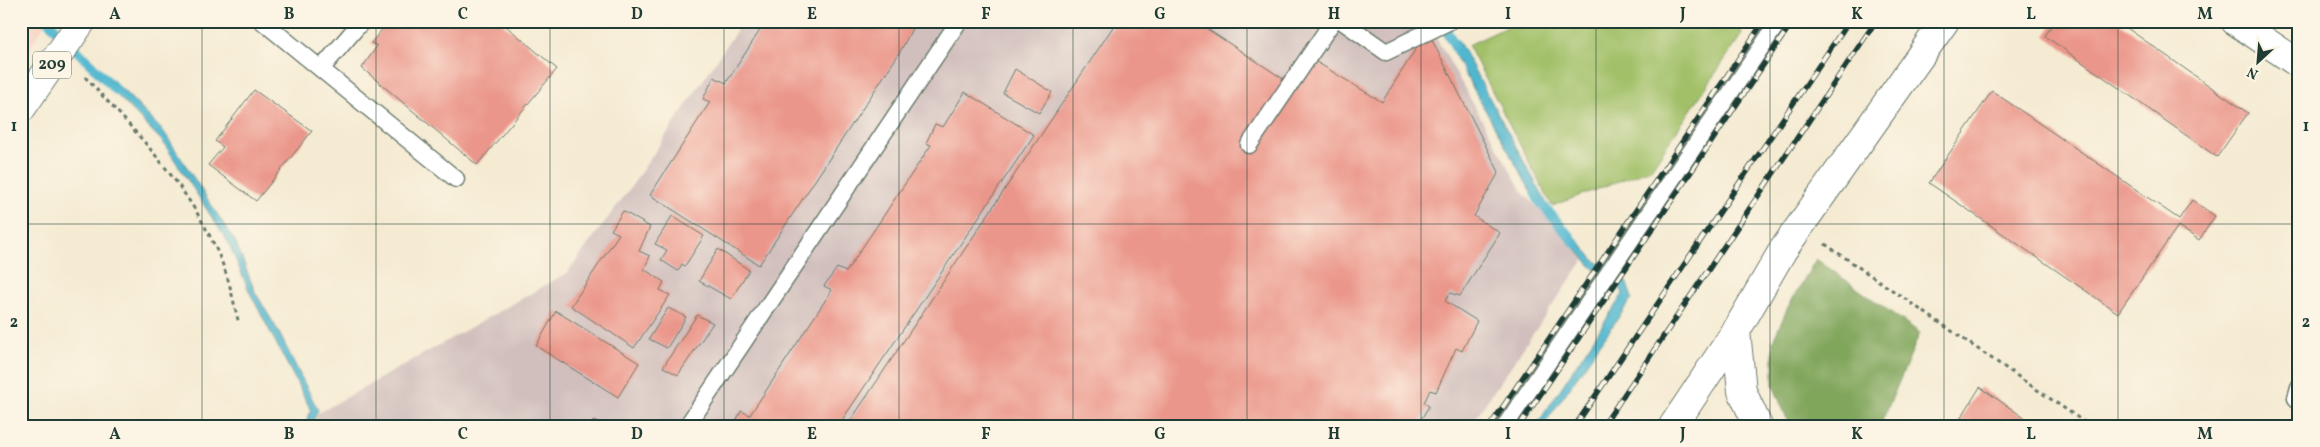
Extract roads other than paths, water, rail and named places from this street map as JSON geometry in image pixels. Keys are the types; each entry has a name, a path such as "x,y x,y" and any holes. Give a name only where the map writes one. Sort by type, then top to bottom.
{"main road":[{"name":"209","path":"21,109 82,21"},
{"path":"1673,426 1736,331 1799,226 1945,21"},
{"path":"2235,21 2299,64"},
{"path":"1736,331 1742,391 1758,426"}],"lane":[{"path":"262,21 456,179"},
{"path":"321,69 362,21"},
{"path":"688,426 959,21"},
{"path":"1249,145 1333,21"},
{"path":"1342,21 1386,52 1450,21"},
{"path":"1505,426 1779,21"},
{"path":"2299,387 2296,398 2299,401"}],"water":[{"path":"1458,40 1546,202 1539,206 1450,47"},
{"path":"111,78 164,132 236,243 255,292 277,329 318,410 310,426 304,426 311,410 250,293 228,242 163,142 105,83"},
{"path":"1571,231 1593,259 1626,281 1632,298 1543,426 1536,426 1623,294 1618,283 1592,267 1564,235"}],"waterway":[{"path":"48,21 116,90"},
{"path":"1441,21 1460,55"},
{"path":"1535,193 1540,202 1576,244"}],"railway":[{"path":"1490,426 1764,21"},
{"path":"1519,426 1793,21"},
{"path":"1575,426 1849,21"},
{"path":"1603,426 1876,21"}]}
